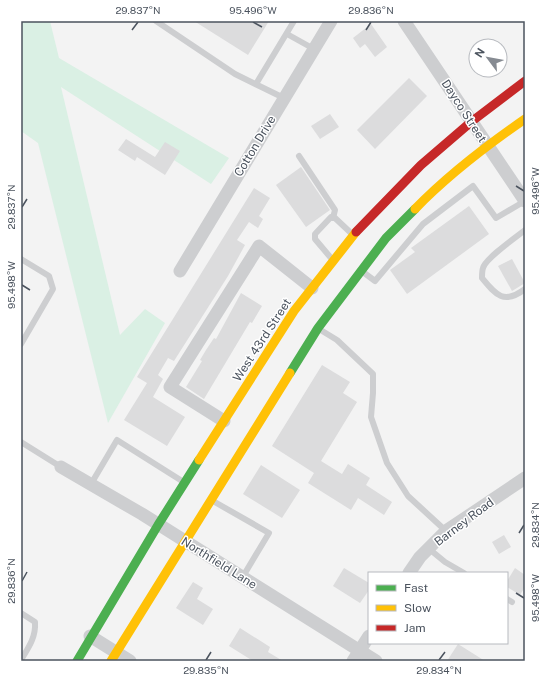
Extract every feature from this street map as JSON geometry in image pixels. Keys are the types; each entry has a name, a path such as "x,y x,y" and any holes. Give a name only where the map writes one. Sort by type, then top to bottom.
{"main road":[{"name":"West 43rd Street","path":"76,661 158,525 224,421 297,313 312,288 353,235 421,165 471,122 525,81"},
{"path":"113,657 211,500 315,326 362,271 386,238 433,190 487,146 525,119"}],"street":[{"name":"Cotton Drive","path":"180,271 331,21"},
{"name":"Dayco Street","path":"404,21 525,201"},
{"path":"224,421 170,387 259,246 312,288"},
{"name":"Northfield Lane","path":"61,467 158,525 242,578 356,656 376,661"},
{"name":"Barney Road","path":"410,572 428,548 446,532 525,478"},
{"path":"90,636 113,657 130,661"},
{"path":"356,656 368,638"}],"lane":[{"path":"156,21 235,74 284,98"},
{"path":"256,84 294,21"},
{"path":"287,34 314,49"},
{"path":"300,156 335,210 333,218"},
{"path":"362,271 375,281 423,224 473,186 496,218 525,201"},
{"path":"333,218 331,217 315,234 315,239 333,261"},
{"path":"333,218 335,218 353,235"},
{"path":"525,230 491,257 483,267 482,278 494,293 503,297 513,296 525,289"},
{"path":"21,259 48,276 53,289 21,344"},
{"path":"315,326 337,340 373,374 371,417 387,463 408,496 446,532"},
{"path":"91,484 117,440 185,483"},
{"path":"21,442 61,467"},
{"path":"211,500 269,533 242,578"},
{"path":"428,548 445,562 462,572"},
{"path":"21,613 35,622 36,631 33,640 21,660"}],"green space":[{"path":"21,21 50,21 59,58 229,158 211,184 61,87 120,335 145,309 165,323 108,423 38,143 21,131"}],"building":[{"path":"194,21 269,21 248,55"},
{"path":"371,24 387,47 375,57 365,44 360,48 353,38"},
{"path":"409,78 427,96 375,149 357,130"},
{"path":"330,114 339,127 320,139 311,126"},
{"path":"126,139 155,157 165,142 180,151 165,175 137,157 135,161 118,150"},
{"path":"301,167 330,210 306,227 276,185"},
{"path":"254,188 270,198 259,216 263,219 258,228 249,222 237,240 245,245 228,276 174,361 168,358 158,375 163,379 153,397 185,417 167,446 124,420 147,383 137,377"},
{"path":"469,206 489,234 407,294 390,270 415,252 411,248"},
{"path":"512,259 525,283 512,291 498,266"},
{"path":"241,293 262,306 252,323 250,322 204,399 186,387 202,361 200,360 206,350 214,338 216,339"},
{"path":"322,365 350,382 343,393 357,402 321,461 342,474 348,464 370,478 366,485 392,502 384,515 358,498 351,510 308,483 314,473 272,446"},
{"path":"261,465 300,490 282,518 243,494"},
{"path":"504,535 511,547 499,554 492,542"},
{"path":"344,568 368,582 368,591 360,603 333,586"},
{"path":"515,568 525,575 525,587 520,595 508,588 508,579"},
{"path":"193,582 203,588 197,599 213,609 203,625 176,608"},
{"path":"240,628 270,647 268,652 283,661 253,661 229,646"},
{"path":"458,644 485,661 447,661"}],"traffic: fast":[{"path":"290,373 318,328 386,238 415,209"},
{"path":"77,661 158,525 199,460"}],"traffic: slow":[{"path":"415,209 468,161 525,119"},
{"path":"199,460 294,311 356,232"},
{"path":"111,661 290,373"}],"traffic: jam":[{"path":"356,232 421,165 471,122 525,81"}]}
